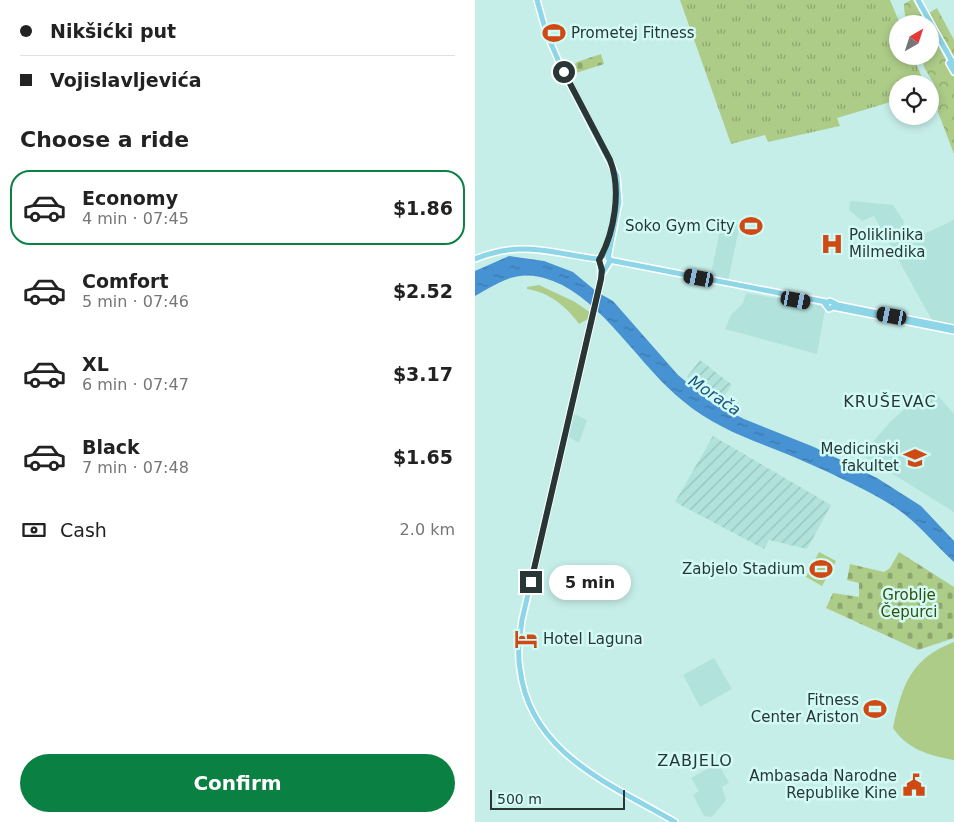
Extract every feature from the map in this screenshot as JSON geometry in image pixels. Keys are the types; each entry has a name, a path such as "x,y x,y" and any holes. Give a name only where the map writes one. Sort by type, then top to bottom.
{"main road":[{"path":"536,0 545,30 562,69 615,173 615,206 605,261 523,614 519,644 519,669 531,711 545,734 559,749 599,779 675,822"},
{"path":"917,0 924,15"},
{"path":"917,0 954,65"},
{"path":"939,44 954,72"},
{"path":"475,261 515,250 554,252 825,304 829,309 833,305 954,330"}],"shaded area":[{"path":"850,202 893,205 903,220 904,227 919,236 954,220 954,326 933,322 874,216 862,221 849,210"},
{"path":"722,221 740,224 728,281 710,278"},
{"path":"746,293 823,306 825,310 817,354 725,329 731,315 743,303"},
{"path":"700,360 732,385 719,403 687,377"},
{"path":"933,390 954,414 954,512 864,456 871,444 891,421 914,401"},
{"path":"572,413 587,420 579,443 566,435"},
{"path":"713,436 831,505 807,549 769,540 764,549 675,502"},
{"path":"714,658 732,689 700,707 683,675"},
{"path":"718,763 729,783 722,787 726,800 712,817 704,816 693,795 699,791 691,778"}],"green space":[{"path":"680,0 890,0 896,15 889,15 889,65 917,65 921,75 889,75 889,102 837,118 840,126 768,142 765,135 731,144"},
{"path":"913,0 921,15 905,15 904,4"},
{"path":"937,8 954,40 954,60 939,32 939,15 930,15 929,13"},
{"path":"939,48 954,75 954,154 939,115 939,75 929,75 924,65 939,65"},
{"path":"601,54 604,64 576,73 571,71 570,68 577,62"},
{"path":"539,285 575,302 591,313 588,319 579,324 557,301 543,293 527,289 527,287"},
{"name":"Zabjelo Stadium","path":"819,552 836,561 822,586 806,577"},
{"name":"Groblje Čepurci","path":"899,552 954,587 954,638 918,650 826,608 833,593 859,597 859,583 847,580 850,564 884,572 890,568"},
{"path":"954,642 954,760 928,754 912,746 893,728 905,686 918,665 928,656"}],"water":[{"path":"509,256 544,261 573,272 597,292 613,301 678,375 712,403 744,419 814,447 877,478 921,506 954,541 954,562 904,514 883,500 817,467 736,434 696,411 667,387 605,318 571,290 541,277 521,276 503,281 475,296 475,271"}],"place":[{"name":"Prometej Fitness","path":"554,33"},
{"name":"Soko Gym City","path":"751,226"},
{"name":"Poliklinika Milmedika","path":"832,244"},
{"name":"Medicinski fakultet","path":"915,458"},
{"name":"Zabjelo Stadium","path":"821,569"},
{"name":"Hotel Laguna","path":"526,639"},
{"name":"Fitness Center Ariston","path":"875,709"},
{"name":"Ambasada Narodne Republike Kine","path":"914,785"}],"district":[{"name":"KRUŠEVAC","path":"890,401"},
{"name":"ZABJELO","path":"695,760"}],"route":[{"path":"531,582 601,279 602,270 599,260 605,253 616,196 615,173 610,160 564,72"}],"water label":[{"name":"Morača","path":"715,395"}]}
